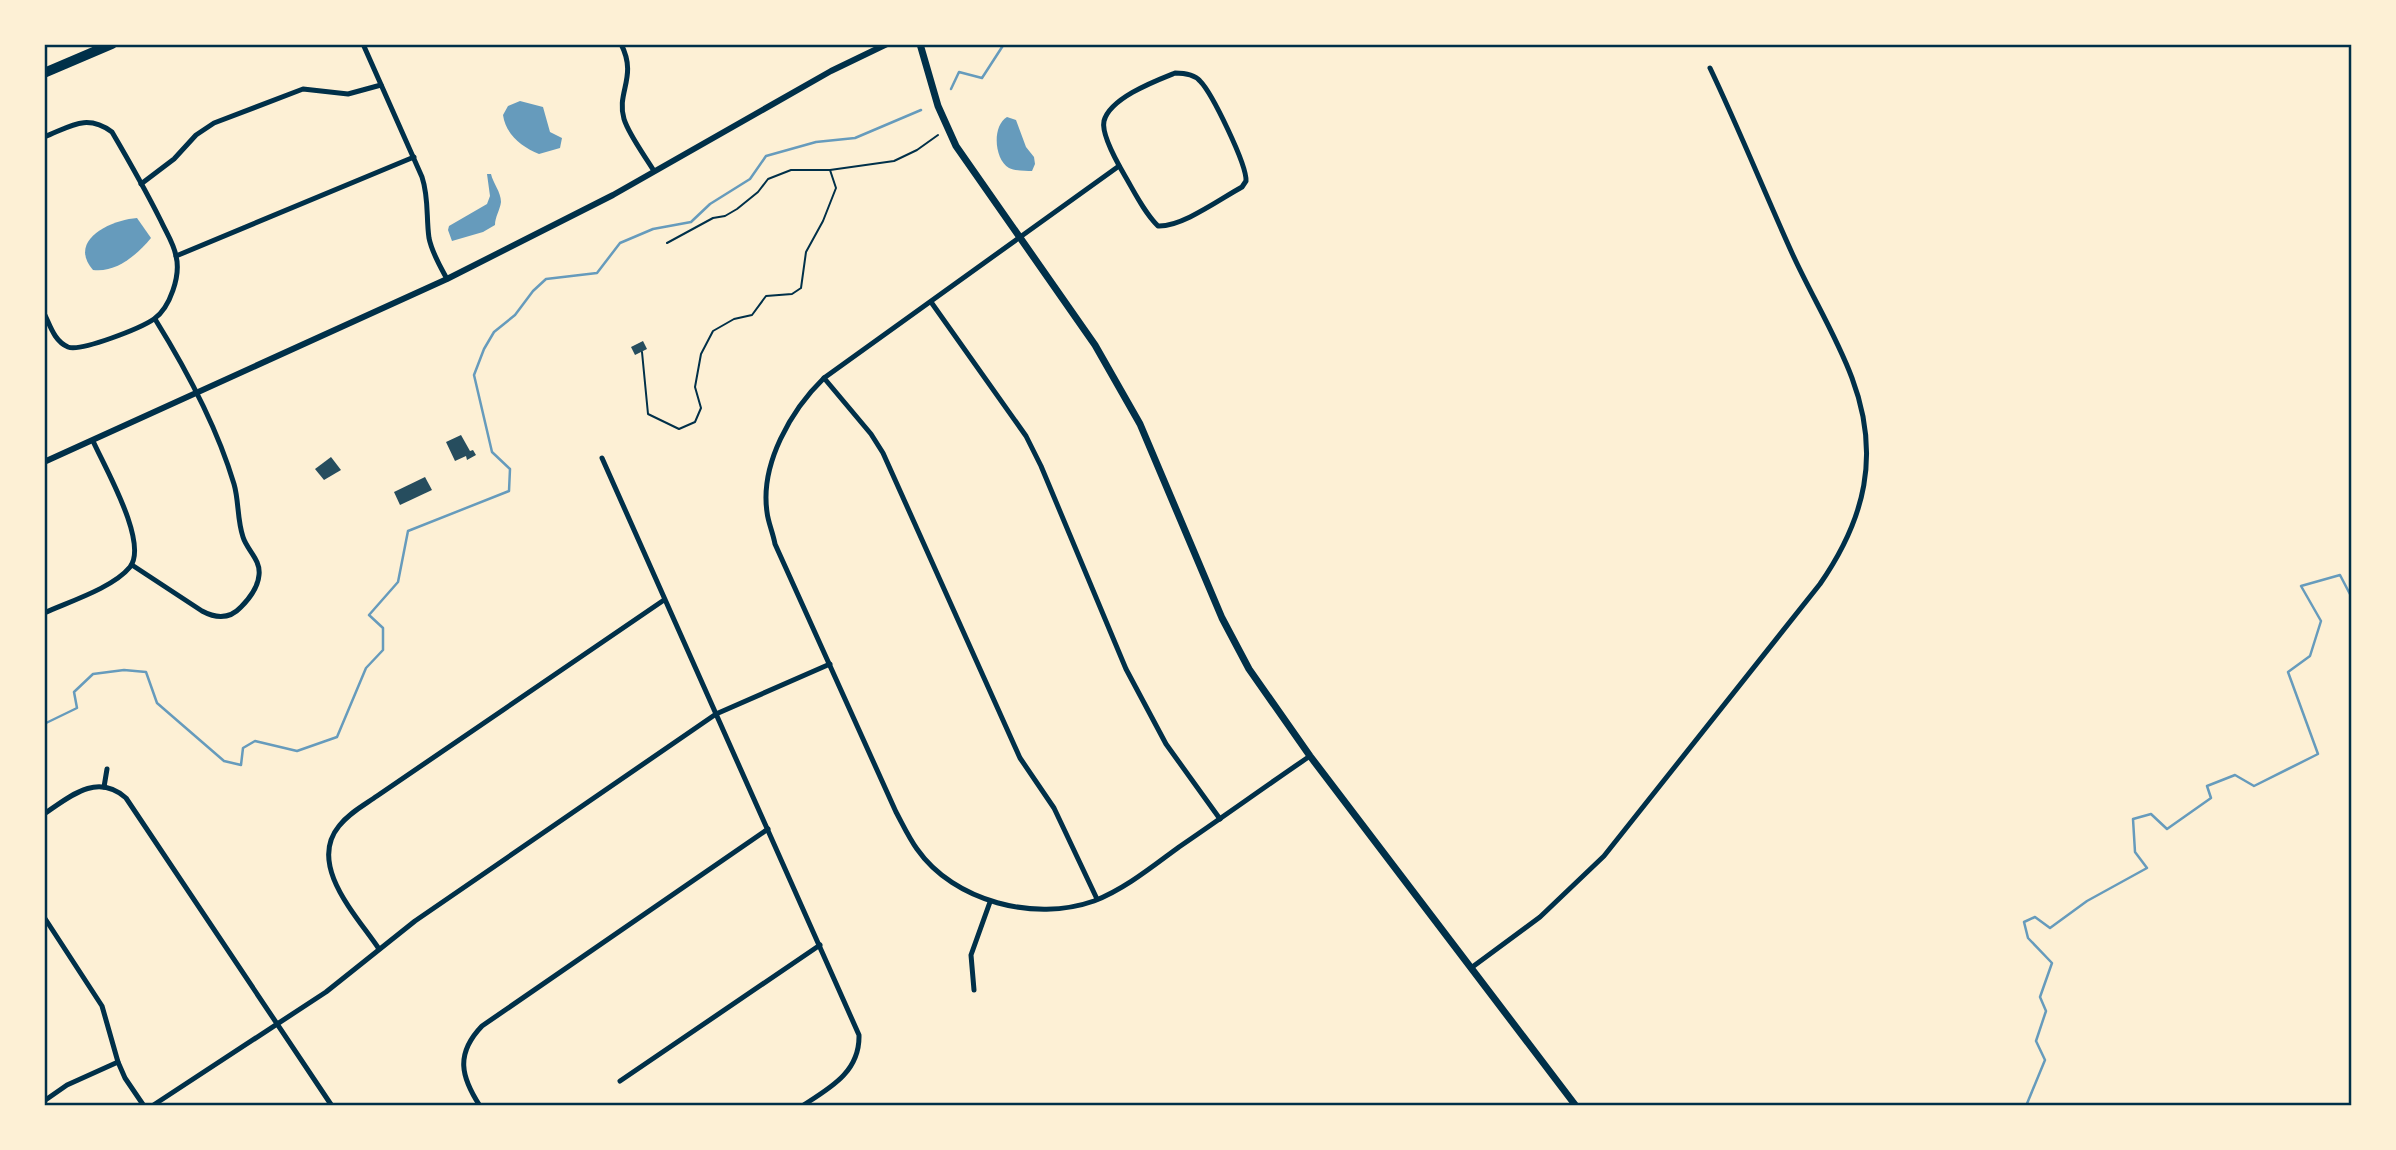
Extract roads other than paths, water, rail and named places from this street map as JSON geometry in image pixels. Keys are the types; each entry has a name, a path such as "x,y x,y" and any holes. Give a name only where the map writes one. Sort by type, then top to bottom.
{"highway":[{"path":"44,73 112,44"}],"main road":[{"path":"920,44 932,89 946,126 977,178 1082,326 1119,384 1159,465 1222,618 1264,692 1576,1106"}],"street":[{"path":"363,44 414,157 428,195 429,238 447,279"},
{"path":"621,44 629,78 624,98 624,118 654,171"},
{"path":"44,462 447,279 613,195 831,71 887,44"},
{"path":"1471,968 1540,916 1604,856 1820,584 1842,550 1856,520 1864,489 1867,452 1856,392 1710,68"},
{"path":"1175,73 1193,75 1201,81 1223,121 1242,164 1246,181 1241,187 1174,224 1158,226 1119,166 1104,132 1104,121 1110,110 1141,86 1175,73"},
{"path":"142,184 174,159 196,135 214,123 303,89 348,94 381,85"},
{"path":"44,137 84,122 97,122 112,132 142,184 176,256 176,272 170,296 155,319 87,347 71,348 55,336 44,313"},
{"path":"176,256 414,157"},
{"path":"1119,166 824,378 810,392 780,440 768,477 766,511 775,544 896,813 918,851 947,879 990,902 1013,907 1046,909 1097,900 1135,878 1310,756"},
{"path":"931,302 1026,436 1126,669 1166,744 1220,819"},
{"path":"132,565 212,616 222,618 238,611 256,587 260,576 258,564 244,542 229,468 197,394 155,319"},
{"path":"824,378 871,434 883,453 1020,758 1054,808 1097,900"},
{"path":"44,613 115,580 132,565 135,546 131,528 93,440"},
{"path":"602,458 856,1026 859,1044 854,1062 847,1073 838,1083 802,1106"},
{"path":"379,949 329,872 326,855 337,827 348,816 664,600"},
{"path":"152,1106 335,986 415,921 716,714 830,664"},
{"path":"104,787 107,769"},
{"path":"44,814 84,788 104,787 120,793 138,813 332,1106"},
{"path":"480,1106 469,1088 463,1066 468,1044 482,1026 768,829"},
{"path":"974,990 971,955 990,902"},
{"path":"44,917 102,1006 118,1062 144,1106"},
{"path":"620,1081 820,945"},
{"path":"44,1101 67,1085 118,1062"}],"water":[{"path":"520,101 543,107 550,132 562,138 560,148 539,154 521,144 511,134 503,115 508,106"},
{"path":"1007,117 1016,120 1026,147 1034,157 1032,171 1009,168 1000,158 997,135 1002,121"},
{"path":"487,174 491,174 501,198 495,225 483,232 452,241 449,226 487,204 490,196"},
{"path":"137,218 151,238 139,251 118,266 93,270 86,259 85,249 89,241 105,227"}],"waterway":[{"path":"951,89 959,72 982,78 1004,44"},
{"path":"44,724 77,708 74,692 93,674 124,670 146,672 157,703 224,761 241,765 243,748 255,741 297,751 337,737 366,668 383,650 383,628 369,615 398,582 408,531 509,491 510,469 492,452 474,375 494,332 515,315 546,279 597,273 620,243 653,229 691,222 710,204 750,179 766,156 816,142 855,138 921,110"},
{"path":"2026,1106 2045,1060 2036,1041 2046,1011 2040,997 2052,963 2028,938 2024,922 2035,917 2050,928 2087,901 2147,868 2135,852 2133,819 2151,814 2167,829 2211,798 2207,786 2235,775 2254,786 2318,754 2288,672 2310,656 2321,621 2301,586 2340,575 2352,598"}]}
